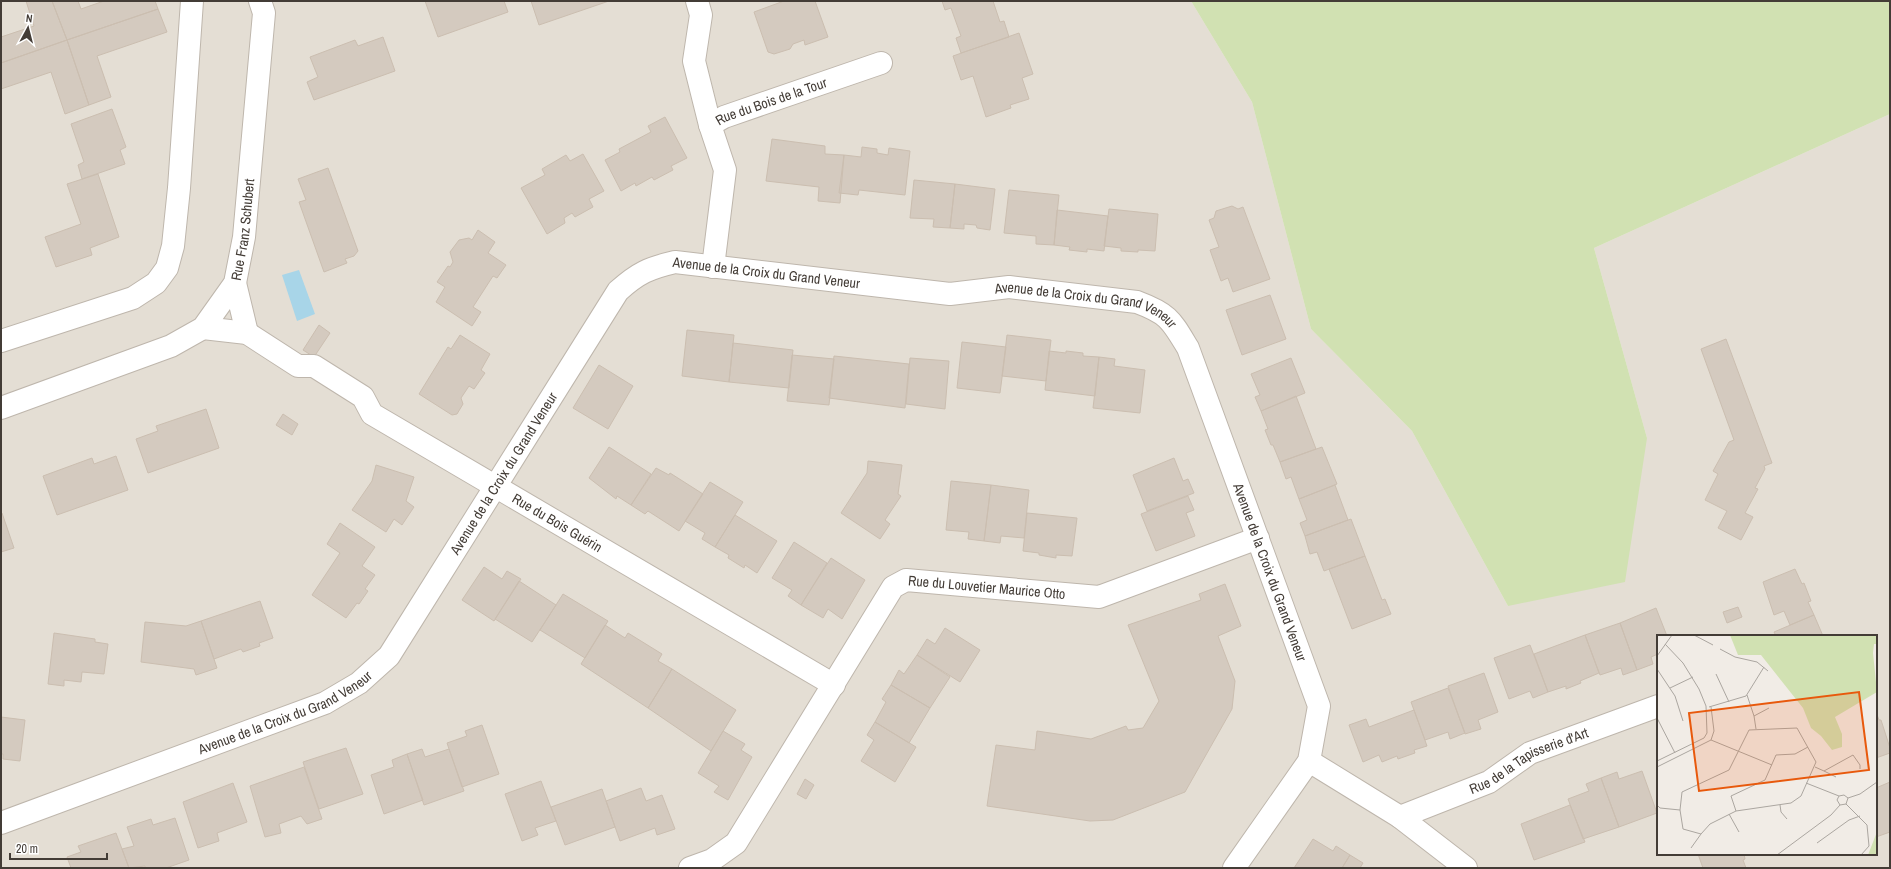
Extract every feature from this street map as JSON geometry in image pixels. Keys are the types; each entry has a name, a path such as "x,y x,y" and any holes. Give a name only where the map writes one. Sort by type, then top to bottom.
{"street":[{"path":"1,341 133,298 156,283 167,268 173,246 179,188 192,1"},
{"name":"Rue Franz Schubert","path":"1,408 171,346 203,328 235,283 244,237 264,13 260,1"},
{"path":"697,1 701,15 694,61 710,125"},
{"name":"Rue du Bois de la Tour","path":"713,267 725,170 710,125 724,117 880,63"},
{"name":"Avenue de la Croix du Grand Veneur","path":"1,823 325,703 359,683 389,656 618,291 634,276 654,267 675,262 950,294 1009,287 1137,302 1156,309 1171,320 1188,348 1319,706 1309,762 1234,868"},
{"path":"235,283 247,333"},
{"name":"Rue du Bois Guérin","path":"203,328 247,333 298,366 314,366 363,397 372,414 834,685"},
{"name":"Rue du Louvetier Maurice Otto","path":"690,868 712,860 736,843 834,685 893,586 906,580 1099,597 1258,538"},
{"name":"Rue de la Tapisserie d'Art","path":"1400,817 1489,782 1530,753 1657,706"},
{"path":"1309,762 1400,817 1466,868"}],"shaded area":[{"path":"1,1 1191,1 1252,102 1311,329 1412,431 1508,606 1647,438 1594,248 1890,114 1890,868 1,868"}],"green space":[{"path":"1191,1 1890,1 1890,114 1594,248 1647,438 1625,582 1508,606 1412,431 1311,329 1252,102"}],"water":[{"path":"299,270 315,314 297,321 282,275"}],"building":[{"path":"26,1 52,1 67,40 1,63 1,37 34,26"},
{"path":"52,1 78,1 81,9 104,1 155,1 158,9 67,40"},
{"path":"425,1 504,1 508,12 438,37"},
{"path":"531,1 609,1 539,25"},
{"path":"784,1 815,1 828,37 805,45 804,40 793,44 790,49 774,54 768,52 754,12"},
{"path":"942,1 993,1 1000,22 1004,21 1009,37 961,53 956,38 961,36 951,8 945,10"},
{"path":"158,9 167,32 97,56 111,97 89,105 67,40"},
{"path":"1019,33 1033,74 1022,78 1029,99 1010,105 1011,108 986,117 973,76 961,80 953,56"},
{"path":"383,37 395,71 314,100 307,82 318,77 310,57 355,40 358,46"},
{"path":"67,40 89,105 65,114 51,72 1,89 1,63"},
{"path":"112,109 126,147 120,150 125,164 82,179 78,165 84,162 71,124"},
{"path":"665,117 687,158 671,166 673,170 654,180 652,177 636,186 635,183 621,191 605,160 620,152 619,149 651,132 648,126"},
{"path":"772,139 825,146 825,154 844,155 840,203 818,201 819,187 766,181"},
{"path":"862,147 877,149 877,153 888,155 889,148 910,151 905,195 859,190 858,195 839,193 844,155 861,157"},
{"path":"583,154 604,191 589,199 593,207 575,217 572,213 564,218 565,223 547,234 521,188 545,175 542,169 566,155 570,161"},
{"path":"328,168 358,251 354,256 345,259 347,263 324,272 299,202 306,200 298,179"},
{"path":"98,174 119,237 90,248 92,255 56,267 45,237 81,224 67,184"},
{"path":"914,180 955,184 950,228 933,227 934,219 910,218"},
{"path":"955,184 995,189 990,230 977,228 976,225 964,224 964,229 950,228"},
{"path":"1009,190 1059,195 1054,245 1036,244 1036,236 1004,233"},
{"path":"1232,206 1238,209 1243,207 1270,279 1233,292 1228,278 1221,281 1210,250 1219,247 1209,220 1214,218 1216,211"},
{"path":"1109,209 1158,214 1155,251 1121,251 1121,248 1104,246"},
{"path":"1057,210 1108,216 1104,251 1087,249 1087,252 1069,250 1070,247 1054,245"},
{"path":"478,230 495,242 488,253 506,265 497,278 493,276 473,307 481,312 472,326 436,302 445,287 437,282 448,266 450,267 453,262 450,252 459,240 469,238 472,240"},
{"path":"1270,295 1286,339 1242,355 1226,310"},
{"path":"319,325 330,333 314,357 303,350"},
{"path":"687,330 734,335 729,382 682,376"},
{"path":"460,335 490,354 481,370 485,373 474,389 469,386 461,398 463,404 457,414 452,415 419,394 448,347 451,349"},
{"path":"1007,335 1051,340 1046,381 1002,376"},
{"path":"1726,339 1772,463 1764,466 1765,469 1755,488 1758,489 1745,513 1753,517 1741,540 1718,528 1727,511 1705,500 1718,474 1713,471 1729,442 1734,440 1701,349"},
{"path":"962,342 1006,347 1000,393 957,388"},
{"path":"733,343 793,350 789,388 729,382"},
{"path":"1049,351 1083,353 1083,356 1099,357 1095,396 1045,390"},
{"path":"792,355 834,359 829,405 787,401"},
{"path":"834,356 909,364 905,408 829,398"},
{"path":"1099,357 1115,359 1114,366 1145,370 1140,413 1093,408"},
{"path":"910,358 949,361 945,409 906,404"},
{"path":"1291,358 1305,393 1261,411 1255,397 1260,395 1251,374"},
{"path":"599,365 633,386 608,429 573,408"},
{"path":"1296,396 1316,449 1280,462 1265,430 1268,429 1261,411"},
{"path":"206,409 219,448 148,473 136,439 158,431 156,426"},
{"path":"283,414 298,424 292,435 276,425"},
{"path":"609,447 651,474 631,505 617,496 616,499 589,478"},
{"path":"1322,447 1337,484 1299,499 1291,477 1286,479 1280,462"},
{"path":"116,456 128,490 57,515 43,476 92,458 94,464"},
{"path":"1174,458 1183,481 1188,479 1194,493 1147,511 1133,475"},
{"path":"868,461 902,465 898,494 901,496 885,520 890,524 880,539 841,513 867,473"},
{"path":"376,465 414,477 406,501 414,507 402,525 394,519 386,532 352,510 372,481"},
{"path":"656,468 669,475 670,473 703,494 679,531 648,511 645,514 631,505"},
{"path":"951,481 991,485 984,541 968,539 969,532 946,530"},
{"path":"710,482 743,502 715,547 702,539 705,533 685,521"},
{"path":"991,485 1029,490 1024,538 1001,536 1000,543 984,541"},
{"path":"1335,485 1348,520 1305,536 1300,523 1307,520 1299,499"},
{"path":"1188,496 1194,510 1186,513 1195,536 1156,551 1141,514"},
{"path":"2,513 14,548 1,552 1,514"},
{"path":"1027,513 1077,518 1072,556 1056,555 1056,558 1039,555 1039,553 1023,551"},
{"path":"735,515 777,541 757,573 745,565 744,568 728,558 729,555 715,547"},
{"path":"1351,519 1365,556 1324,571 1317,552 1310,554 1305,536"},
{"path":"340,523 375,547 362,566 375,575 365,589 368,591 359,604 357,603 346,618 312,595 340,553 327,544"},
{"path":"794,542 827,563 801,605 788,596 792,590 772,578"},
{"path":"1365,556 1382,600 1385,599 1391,614 1352,629 1329,569"},
{"path":"831,558 865,580 842,619 828,609 823,618 801,605"},
{"path":"484,567 502,579 507,571 521,579 494,621 462,600"},
{"path":"1795,569 1802,584 1804,583 1811,601 1808,602 1814,615 1790,625 1784,611 1774,615 1763,582"},
{"path":"519,581 556,605 532,642 495,619"},
{"path":"1225,584 1241,626 1218,636 1235,681 1232,709 1185,792 1113,820 1090,821 987,806 996,745 1035,750 1037,731 1091,739 1126,726 1128,730 1143,728 1159,701 1128,625 1201,600 1199,594"},
{"path":"563,594 608,621 585,658 540,630"},
{"path":"260,601 273,638 259,643 260,646 243,652 241,649 214,659 201,621"},
{"path":"1738,607 1742,617 1727,623 1723,612"},
{"path":"1656,608 1667,635 1657,635 1657,654 1651,657 1653,664 1637,670 1620,623"},
{"path":"1814,615 1823,635 1776,635 1774,632"},
{"path":"201,621 217,668 196,675 194,669 141,662 145,622 186,626"},
{"path":"1620,623 1637,670 1623,675 1621,668 1600,675 1585,635"},
{"path":"605,625 625,638 628,633 662,654 658,661 672,669 648,708 581,664"},
{"path":"945,628 980,650 960,682 917,655 927,639 935,644"},
{"path":"54,633 95,639 95,642 108,644 104,674 82,672 81,682 64,680 64,686 48,684"},
{"path":"1585,635 1599,673 1566,689 1566,686 1548,692 1534,654"},
{"path":"1530,645 1548,692 1533,698 1530,691 1509,699 1494,658"},
{"path":"917,655 950,677 930,708 891,685 899,670 904,674"},
{"path":"672,669 736,710 711,751 648,708"},
{"path":"1484,673 1498,712 1478,720 1481,729 1465,734 1448,686"},
{"path":"891,685 930,708 909,743 875,722 886,702 882,699"},
{"path":"1448,688 1465,733 1450,739 1448,732 1425,740 1411,702"},
{"path":"1414,710 1427,746 1414,750 1415,753 1398,759 1397,756 1382,762 1379,755 1363,762 1349,725 1366,719 1369,727"},
{"path":"1877,715 1879,720 1881,720 1890,748 1890,753 1877,758"},
{"path":"1,717 25,720 20,761 3,759 3,754 1,754"},
{"path":"875,722 916,747 895,782 861,761 874,740 867,735"},
{"path":"482,725 499,774 462,787 447,743 467,736 465,731"},
{"path":"723,731 745,744 741,750 752,757 728,800 714,792 719,786 698,773"},
{"path":"346,748 363,794 319,809 303,762"},
{"path":"422,749 425,757 449,749 464,791 424,805 407,754"},
{"path":"407,754 423,800 384,814 371,775 394,767 392,760"},
{"path":"304,767 322,819 307,824 301,816 279,824 281,833 265,837 250,786"},
{"path":"1642,771 1657,813 1619,827 1601,778 1617,772 1619,779"},
{"path":"1601,778 1619,827 1583,839 1568,799 1589,791 1586,784"},
{"path":"805,779 814,785 806,799 797,794"},
{"path":"541,781 556,821 535,828 538,835 522,841 505,794"},
{"path":"1890,782 1890,832 1877,837 1877,788"},
{"path":"233,783 247,822 217,833 219,841 198,848 183,802"},
{"path":"641,788 646,801 662,795 675,829 657,835 655,828 620,841 606,801"},
{"path":"602,789 615,827 565,845 551,807"},
{"path":"1570,805 1585,842 1534,860 1521,824"},
{"path":"175,818 189,860 166,868 145,868 145,866 129,868 122,849 134,846 127,827 151,819 153,825"},
{"path":"116,833 129,868 71,868 67,857 81,852 78,846"},
{"path":"1313,839 1333,851 1336,846 1350,855 1342,868 1294,868"},
{"path":"1350,855 1363,863 1360,868 1342,868"},
{"path":"1698,855 1744,855 1745,859 1743,860 1746,868 1703,868"}]}
